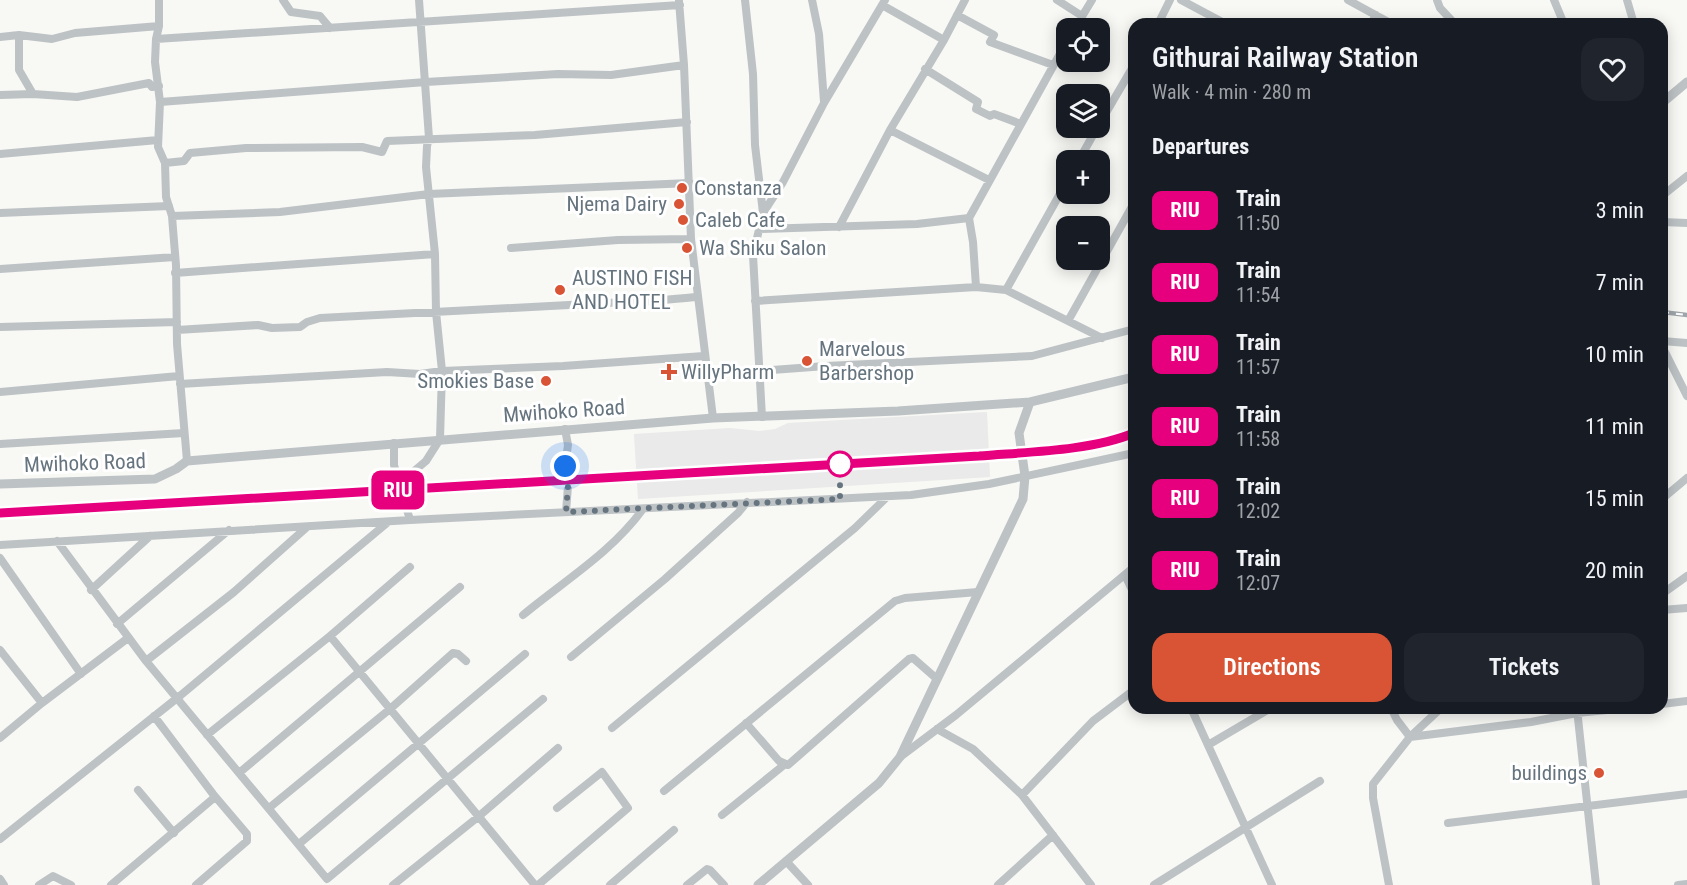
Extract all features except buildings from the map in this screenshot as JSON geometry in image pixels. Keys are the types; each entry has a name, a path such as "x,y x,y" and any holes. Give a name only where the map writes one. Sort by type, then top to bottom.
{"street":[{"path":"159,0 155,62 160,102 158,147 165,163 166,197 172,216 180,380 187,461"},
{"path":"283,0 291,12 320,16 330,28"},
{"path":"398,480 406,478 426,461 440,439 442,371 436,312 435,254 426,167 429,138 419,0"},
{"path":"745,0 753,74 755,145 763,213"},
{"path":"812,0 819,34 824,103"},
{"path":"839,227 890,130 965,0"},
{"path":"1057,0 1082,15"},
{"path":"1080,18 1092,0"},
{"path":"1161,18 1170,0"},
{"path":"1181,0 1215,18"},
{"path":"1348,0 1381,18"},
{"path":"1437,0 1440,8 1449,18"},
{"path":"1554,0 1562,18"},
{"path":"1627,0 1632,18"},
{"path":"156,39 420,20 655,8 679,2 687,122 691,239 712,418"},
{"path":"762,417 753,255 763,213 783,182 824,103 883,3 944,40"},
{"path":"957,15 994,35 990,42 1053,65"},
{"path":"0,37 19,35 52,39 75,33 159,26"},
{"path":"19,35 19,70 33,94"},
{"path":"976,287 969,218 1056,60"},
{"path":"160,102 558,74 611,75 684,65"},
{"path":"925,69 978,102 976,109 990,116 994,114 1021,124"},
{"path":"1110,106 1128,74"},
{"path":"0,95 33,94 77,97 149,83 152,87 159,86"},
{"path":"1668,99 1685,87"},
{"path":"165,163 184,161 190,153 246,148 362,147 382,152 387,141 535,135 687,122"},
{"path":"890,130 989,180"},
{"path":"0,153 158,140"},
{"path":"1668,191 1687,176"},
{"path":"172,216 280,212 429,194 690,183"},
{"path":"1006,290 1056,201"},
{"path":"0,213 169,206"},
{"path":"1068,321 1128,214"},
{"path":"759,229 917,224 969,218"},
{"path":"1668,222 1687,223"},
{"path":"511,248 618,240 691,239"},
{"path":"175,273 435,254"},
{"path":"0,269 175,257"},
{"path":"755,301 976,287 1006,290 1102,338"},
{"path":"0,327 258,325 272,328 300,327 320,318 655,302 697,297"},
{"path":"760,371 1032,356 1128,331"},
{"path":"1668,341 1687,343"},
{"path":"0,392 180,380 387,372 420,374 704,356"},
{"path":"1668,358 1687,396"},
{"name":"Mwihoko Road","path":"0,484 155,479 187,461 565,429 712,418 898,411 1030,402 1128,378"},
{"path":"758,885 879,783 900,757 1023,499 1025,476 1019,433 1030,402"},
{"path":"565,429 568,445 564,472 568,486 566,512"},
{"path":"0,444 184,433"},
{"path":"394,443 398,480 406,500 410,520"},
{"path":"0,545 410,520 887,497 989,484 1128,454"},
{"path":"1668,494 1687,478"},
{"path":"612,728 855,528 887,497"},
{"path":"571,657 665,579 738,513 747,502"},
{"path":"523,615 613,544 629,529 643,509"},
{"path":"0,839 177,699 387,523"},
{"path":"146,661 234,592 307,527"},
{"path":"117,624 229,530"},
{"path":"91,590 150,536"},
{"path":"57,541 91,590 146,661 299,844 323,876 330,878 543,699"},
{"path":"0,558 81,674"},
{"path":"207,735 330,636 410,567"},
{"path":"900,757 938,729 1128,572"},
{"path":"1125,575 1128,581"},
{"path":"1668,590 1687,576"},
{"path":"239,773 460,587"},
{"path":"664,791 895,601 905,598 978,592"},
{"path":"1668,610 1687,608"},
{"path":"330,636 536,885 628,808 602,771 557,808"},
{"path":"0,738 128,638"},
{"path":"0,650 42,703"},
{"path":"269,808 390,709 453,653 458,654 466,662"},
{"path":"299,844 525,654"},
{"path":"722,815 783,765 788,765 909,659 913,658 937,679"},
{"path":"1022,795 1093,721 1128,695"},
{"path":"1668,703 1687,701"},
{"path":"1194,714 1272,885"},
{"path":"1208,745 1261,714"},
{"path":"1394,714 1410,737"},
{"path":"1389,885 1373,798 1373,784 1410,737 1435,714"},
{"path":"1410,737 1531,722 1564,714"},
{"path":"1577,714 1596,885"},
{"path":"154,716 248,837 247,841 196,885"},
{"path":"746,723 783,765"},
{"path":"938,729 973,749 1022,795 1090,885"},
{"path":"393,885 478,817 558,748"},
{"path":"1155,885 1320,781"},
{"path":"138,790 174,833"},
{"path":"1448,823 1687,794"},
{"path":"111,885 215,797"},
{"path":"610,885 674,830"},
{"path":"998,885 1053,835"},
{"path":"786,861 808,885"},
{"path":"687,885 707,869 724,885"},
{"path":"39,885 53,876 71,885"},
{"path":"0,879 4,885"},
{"path":"1678,885 1687,884"}],"shaded area":[{"path":"987,412 990,477 638,499 634,434 730,428 759,431 775,429 788,423"}],"railway":[{"path":"1668,313 1687,315"},
{"path":"0,513 979,456 1047,451 1120,439 1128,436"}],"train":[{"name":"RIU","path":"0,513 979,456 1047,451 1120,439 1128,436"}],"place":[{"name":"Constanza","path":"682,188"},
{"name":"Njema Dairy","path":"679,204"},
{"name":"Caleb Cafe","path":"683,220"},
{"name":"Wa Shiku Salon","path":"687,248"},
{"name":"AUSTINO FISH AND HOTEL","path":"560,290"},
{"name":"Marvelous Barbershop","path":"807,361"},
{"name":"WillyPharm","path":"669,372"},
{"name":"Smokies Base","path":"546,381"},
{"name":"buildings","path":"1599,773"}],"route":[{"path":"565,466 564,472 568,486 566,512 840,499 840,464"}]}
